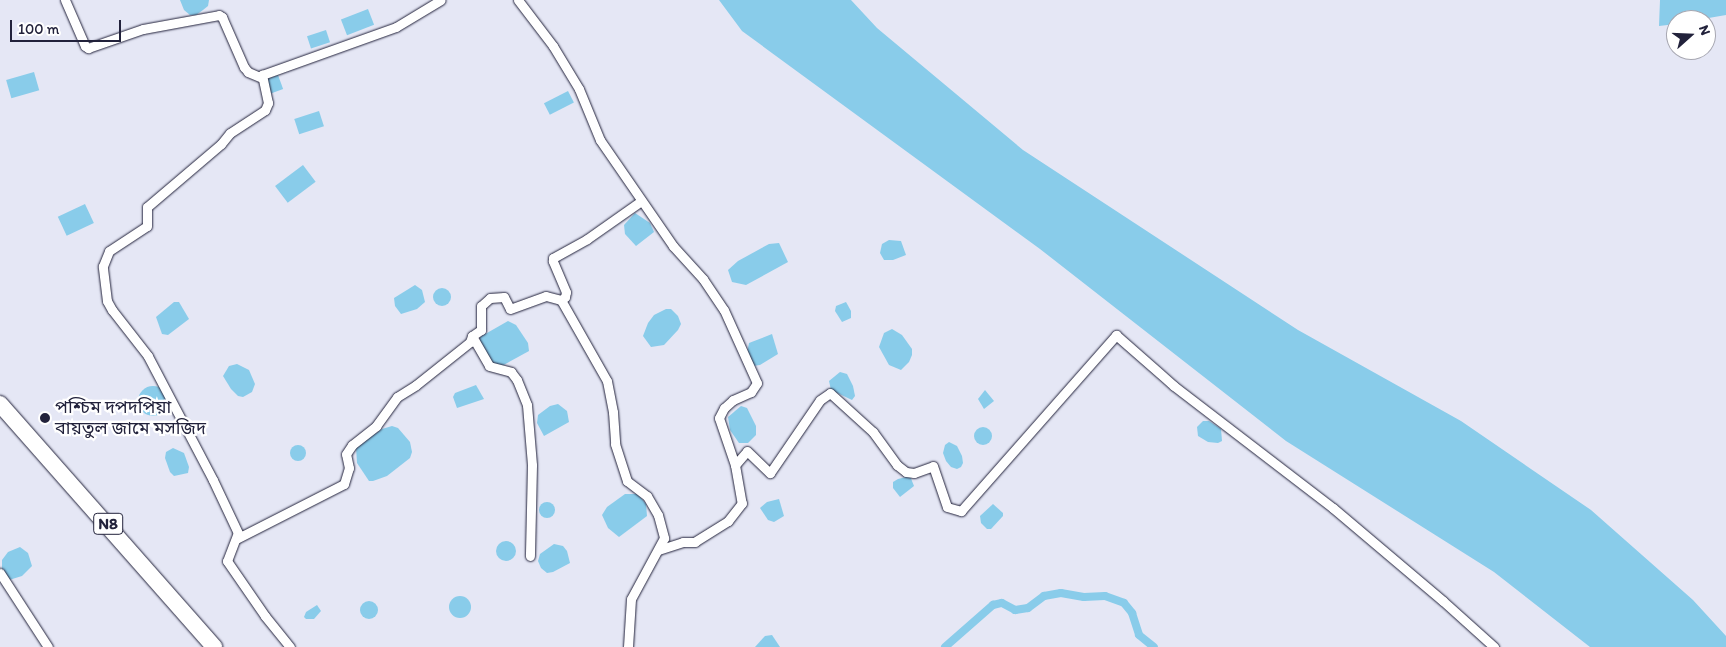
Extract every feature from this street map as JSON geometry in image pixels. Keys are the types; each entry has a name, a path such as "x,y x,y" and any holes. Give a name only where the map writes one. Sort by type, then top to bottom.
{"highway":[{"name":"N8","path":"0,404 214,647"}],"street":[{"path":"65,0 85,46 88,48 143,29 219,15 222,17 244,67 248,72 262,78"},
{"path":"238,538 238,533 213,480 166,387 137,340 112,310 107,301 103,266 109,251 147,226 147,207 221,144 230,133 264,110 268,103 262,78 265,72 396,27 441,0"},
{"path":"518,0 552,46 579,88 600,140 641,201 724,310 739,348 757,384 751,392 733,400 724,408 719,418 729,453 735,465 742,503 728,521 695,542 683,542 658,550"},
{"path":"561,300 565,298 566,292 553,258 587,239 641,201"},
{"path":"290,647 265,616 227,562 232,546 238,538 344,484 349,468 346,454 352,445 376,426 397,397 416,385 470,342 472,336 481,330 481,306 490,298 504,297 510,309 546,296 561,300 607,381 613,412 615,444 627,482 647,496 658,515 664,538 631,599 628,647"},
{"path":"735,465 747,451 770,473 820,400 830,394 873,432 897,465 906,472 914,473 933,466 947,507 961,511 1116,335 1174,386 1333,508 1444,601 1494,647"},
{"path":"472,336 489,366 511,372 517,380 527,406 532,465 530,556"},
{"path":"0,573 48,647"}],"water":[{"path":"180,0 209,0 208,6 203,10 196,15 190,15 184,10"},
{"path":"719,0 851,0 877,28 1023,150 1298,330 1461,421 1591,510 1693,600 1726,636 1726,647 1590,647 1494,572 1286,441 1040,249 742,31"},
{"path":"1660,0 1726,0 1726,15 1716,17 1716,10 1666,10 1666,25 1659,26"},
{"path":"368,9 374,25 347,35 341,19"},
{"path":"326,30 330,42 311,49 307,36"},
{"path":"34,72 39,90 11,98 6,80"},
{"path":"278,75 283,89 271,94 266,79"},
{"path":"568,91 574,103 550,115 544,103"},
{"path":"319,111 324,126 299,134 294,119"},
{"path":"303,165 316,182 288,203 275,186"},
{"path":"85,204 94,223 67,236 58,217"},
{"path":"635,213 650,223 654,232 636,246 625,234 624,225"},
{"path":"889,240 901,241 906,255 893,260 884,260 880,253 882,244"},
{"path":"779,243 788,262 746,285 732,282 728,270 738,261 769,244"},
{"path":"415,285 422,290 425,302 417,309 401,314 395,306 394,298"},
{"path":"442,288 448,291 451,297 448,303 442,306 436,303 433,297 436,291"},
{"path":"174,302 179,302 189,319 168,335 162,334 156,317"},
{"path":"846,302 851,311 851,318 842,322 835,311 836,306"},
{"path":"666,309 671,309 678,316 681,324 664,345 651,347 643,336 648,323 654,315"},
{"path":"508,321 516,325 528,343 529,351 500,367 492,364 480,344 480,337"},
{"path":"892,329 902,335 912,349 909,362 901,370 889,365 879,347 884,333"},
{"path":"772,334 778,354 760,365 753,366 747,353 749,343"},
{"path":"237,364 249,370 255,384 252,392 243,397 238,396 231,389 223,376 229,366"},
{"path":"840,372 847,374 853,386 855,396 852,400 831,390 829,381"},
{"path":"476,385 484,399 457,408 453,397 455,393"},
{"path":"153,386 163,391 168,401 163,411 153,416 143,411 138,401 143,391"},
{"path":"985,390 994,401 984,409 978,399"},
{"path":"558,404 567,411 569,422 544,436 537,423 538,415 550,406"},
{"path":"741,406 747,408 756,426 756,435 748,443 739,443 730,430 728,417"},
{"path":"1203,421 1209,421 1221,429 1222,441 1218,443 1208,442 1198,436 1197,427"},
{"path":"392,426 398,428 410,442 412,452 410,458 387,476 369,481 357,463 356,447 382,429"},
{"path":"979,427 987,427 992,432 990,443 979,445 974,440 974,432"},
{"path":"949,442 957,446 962,456 963,463 957,469 951,467 943,453 945,445"},
{"path":"295,445 301,445 306,450 304,459 295,461 290,456 290,450"},
{"path":"173,448 184,453 189,467 188,473 174,476 170,472 165,458 166,452"},
{"path":"910,476 914,486 900,497 893,488 893,482"},
{"path":"625,494 637,494 646,504 647,516 619,537 608,528 602,515 607,507"},
{"path":"779,499 784,516 774,522 768,520 760,508 767,502"},
{"path":"544,502 550,502 555,507 553,516 544,518 539,513 539,507"},
{"path":"993,504 1003,513 1003,516 991,529 987,529 981,523 980,516"},
{"path":"506,541 513,544 516,551 513,558 506,561 499,558 496,551 499,544"},
{"path":"554,544 563,546 567,551 570,563 547,573 541,568 538,561 540,554"},
{"path":"20,547 28,553 32,566 22,576 9,580 2,571 2,560 8,552"},
{"path":"460,596 468,599 471,607 468,615 460,618 452,615 449,607 452,599"},
{"path":"365,601 373,601 378,606 376,617 365,619 360,614 360,606"},
{"path":"317,605 321,611 314,619 306,619 304,617 306,612"},
{"path":"772,635 780,647 755,647 765,636"}],"waterway":[{"path":"945,647 993,605 1002,603 1015,610 1028,608 1044,596 1061,593 1084,597 1105,596 1124,603 1132,613 1139,635 1154,647"}],"place":[{"name":"পশ্চিম দপদপিয়া বায়তুল জামে মসজিদ","path":"45,418"}]}
